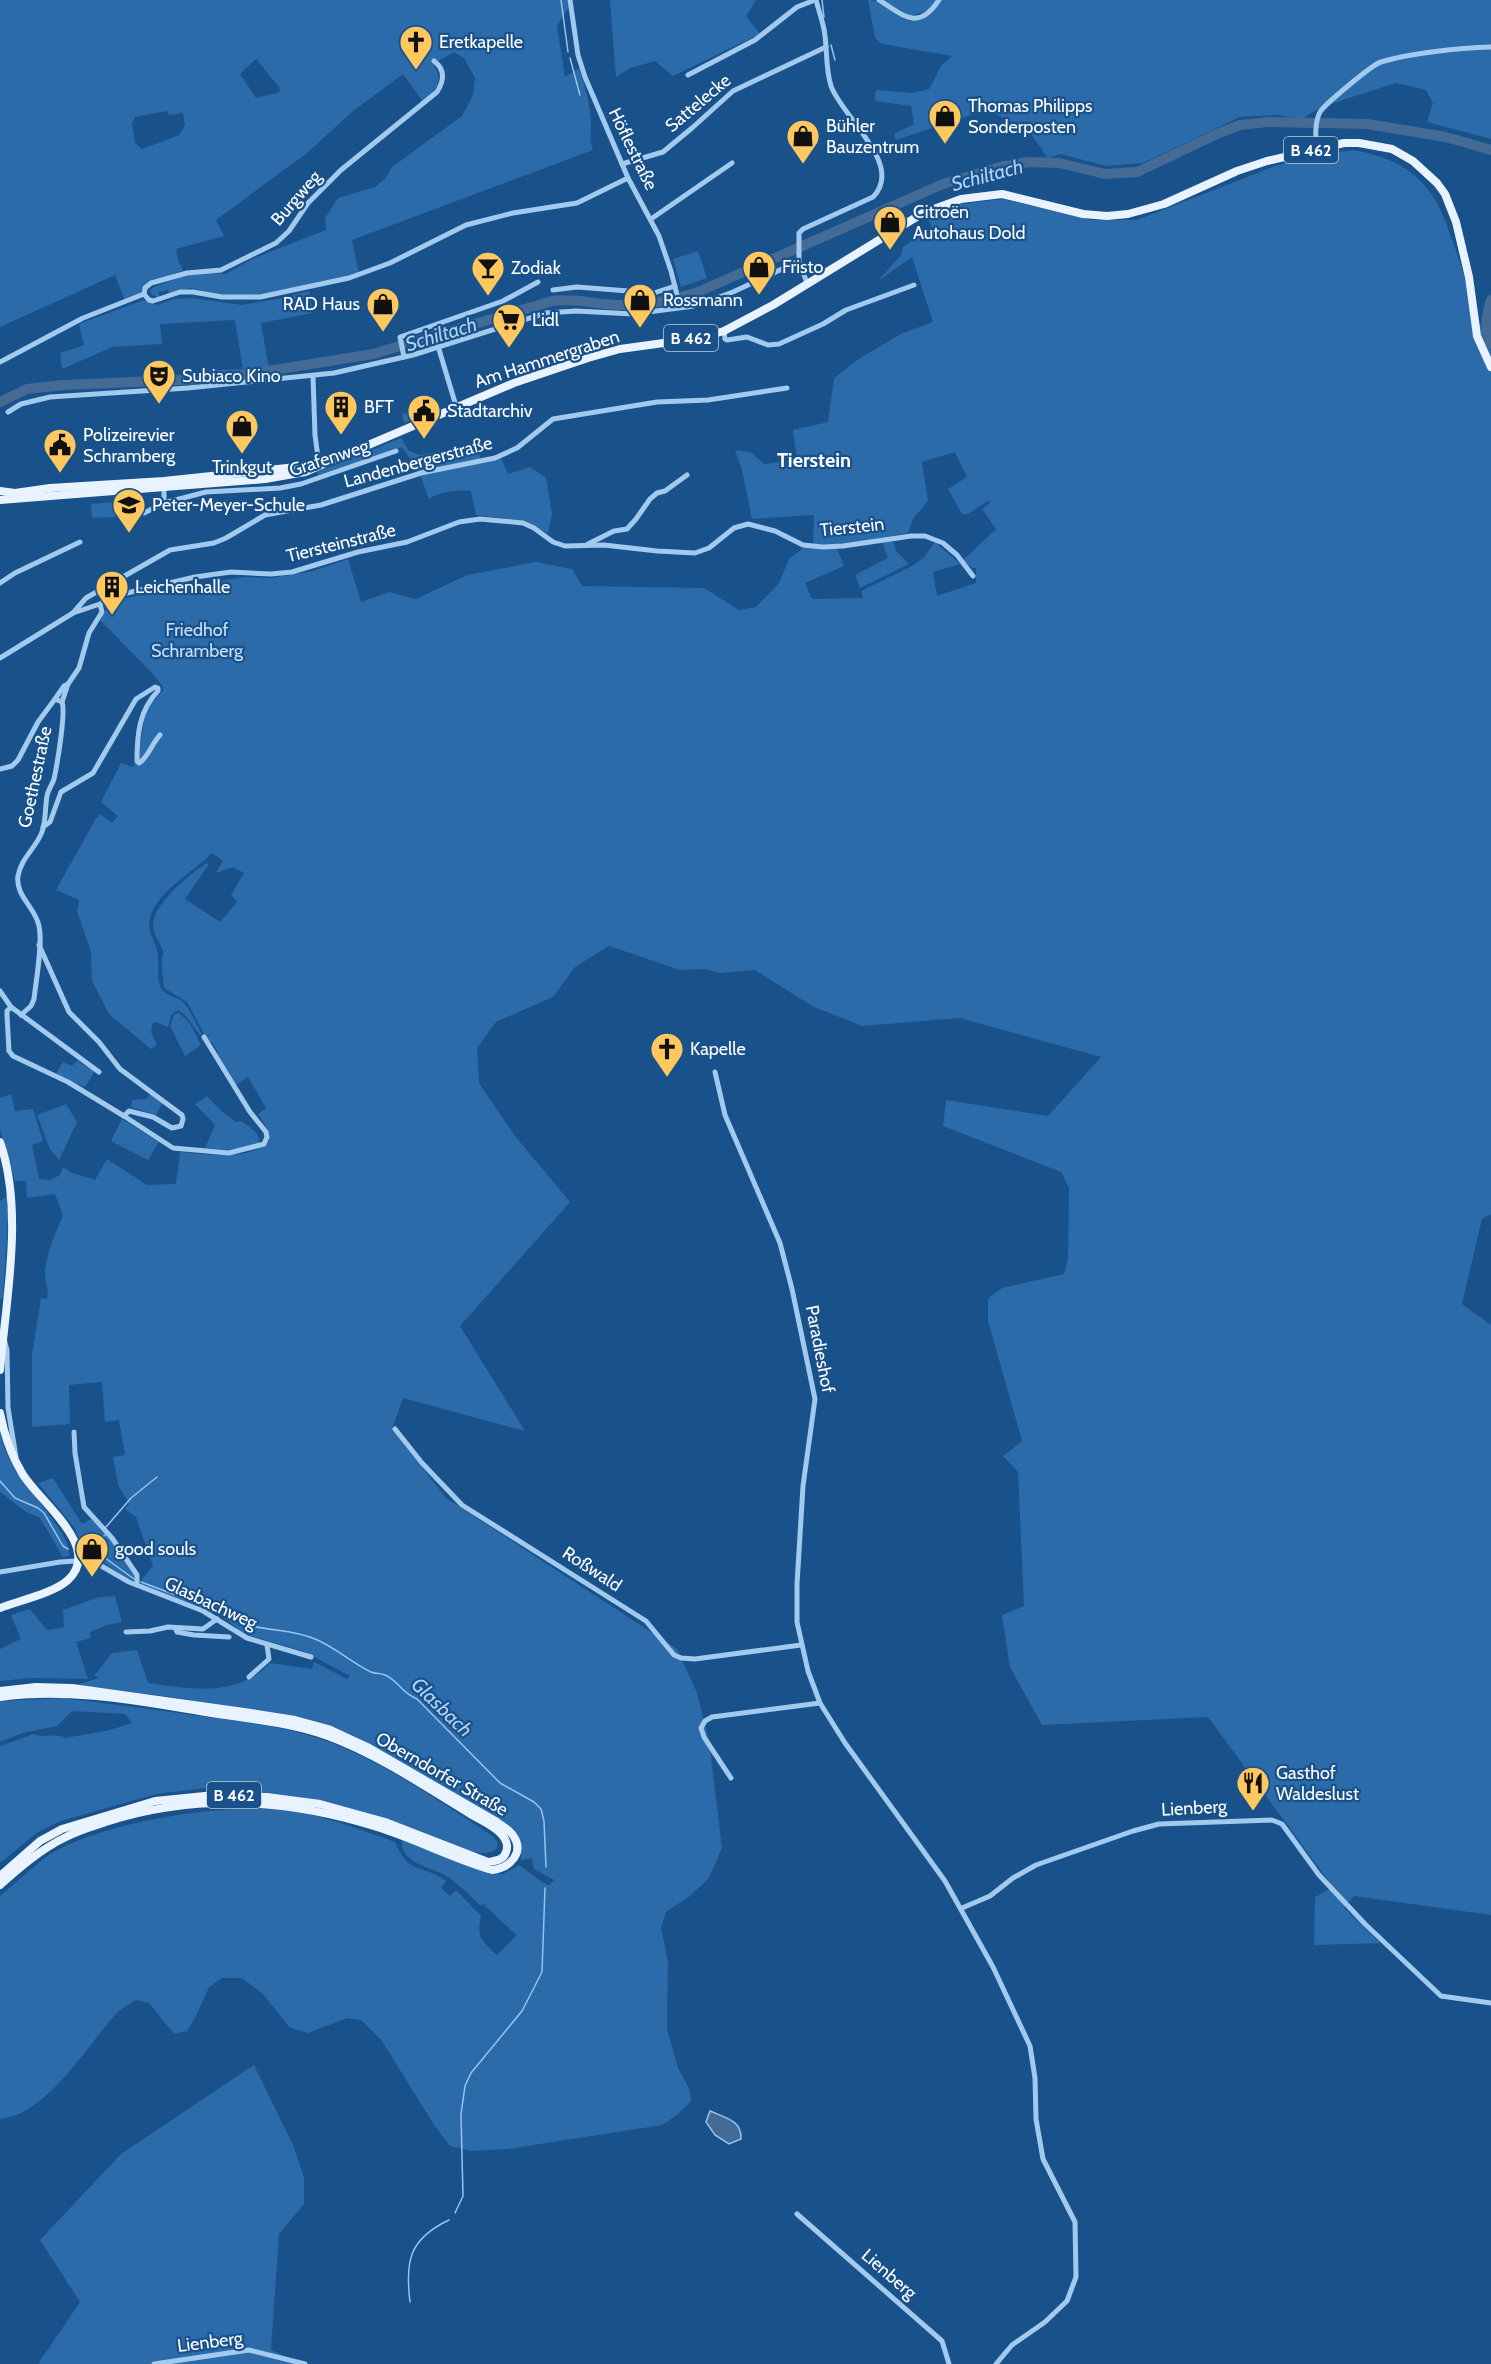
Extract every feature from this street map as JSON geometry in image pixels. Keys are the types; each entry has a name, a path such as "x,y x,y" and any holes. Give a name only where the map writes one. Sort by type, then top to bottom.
{"main road":[{"name":"B 462","path":"1317,148 1359,143 1392,149 1413,161 1437,183 1454,216 1469,277 1477,336 1491,367"},
{"name":"Am Hammergraben","path":"319,465 514,382 620,349 700,338 724,331 773,305 923,213 961,199 993,193 1021,197 1083,214 1107,216 1128,214 1164,204 1237,171 1317,148"},
{"name":"B 462","path":"0,500 164,484 319,465"},
{"name":"B 462","path":"0,491 15,493 50,488 164,484"},
{"path":"0,1142 12,1196 7,1299 0,1370"},
{"path":"0,1413 2,1427 17,1465 30,1486 72,1534 78,1560 74,1574 64,1583 0,1608"},
{"name":"Oberndorfer Straße","path":"0,1691 36,1687 72,1688 295,1720 328,1729 369,1748 497,1822 510,1832 517,1847 515,1858 509,1864 501,1869 492,1870 398,1834 338,1815 271,1803 242,1801 197,1803 127,1815 66,1836 22,1865 0,1885"},
{"name":"Oberndorfer Straße","path":"0,1697 52,1693 99,1696 310,1730 359,1750 430,1790 494,1828 505,1839 508,1846 506,1854 488,1862 385,1822 320,1804 239,1795 183,1797 125,1808 62,1828 40,1841 0,1876"}],"street":[{"name":"Höflestraße","path":"570,0 578,55 585,77 628,178 651,219 676,289 679,304"},
{"path":"796,0 797,7"},
{"path":"688,75 755,40 797,7 816,0 824,28 831,87 875,154 883,178 880,189 873,198 803,229 799,233 799,258 807,284"},
{"path":"879,0 902,16 912,19 927,14 939,0"},
{"name":"Sattelecke","path":"622,164 663,152 733,91 826,47"},
{"path":"1317,148 1319,114 1370,67 1379,62 1491,47"},
{"name":"Burgweg","path":"0,362 83,318 144,294 145,288 151,283 187,273 221,270 282,238 308,203 335,177 437,92 442,84 443,75 442,69 434,61"},
{"path":"651,219 732,163"},
{"path":"144,294 153,301 180,292 222,297 261,297 349,278 390,263 466,225 513,213 577,203 628,178"},
{"path":"8,412 21,404 50,397 313,377 438,346 546,313 576,311 633,314 660,312 679,304 694,306 733,292 799,258"},
{"path":"404,354 400,338 503,302 538,282"},
{"name":"Am Hammergraben","path":"724,331 725,339 728,340 747,337 772,345 794,338 846,310 914,285"},
{"path":"553,290 577,287 654,293 676,289"},
{"path":"438,346 456,406"},
{"path":"313,377 315,435 319,465"},
{"name":"Landenbergerstraße","path":"73,613 86,598 170,550 220,541 265,515 321,505 421,473 495,459 517,448 553,419 657,402 708,400 787,388"},
{"name":"Grafenweg","path":"144,513 164,503 206,492 280,488 301,484 396,451"},
{"name":"Tiersteinstraße","path":"588,544 614,531 627,529 650,499 687,475"},
{"path":"164,484 164,503"},
{"name":"Tiersteinstraße","path":"0,658 73,613 123,594 195,577 231,572 271,574 292,572 358,552 406,542 459,522 480,519 523,523 553,542 565,546 588,544 695,553 709,548 726,535"},
{"name":"Tierstein","path":"726,535 734,528 748,524 775,531 803,545 823,547 925,536 943,543 957,555 973,576"},
{"path":"0,583 15,573 80,542"},
{"path":"68,684 79,668 89,633 102,612 100,604"},
{"name":"Goethestraße","path":"0,769 12,766 18,760 38,722 64,686 68,684"},
{"name":"Goethestraße","path":"21,1015 31,1006 34,999 39,925 19,889 18,878 23,862 43,827 48,792 57,761 62,702 68,684"},
{"path":"43,827 50,822 61,792 93,772 136,699 155,687 159,691 144,709 140,725 137,761 140,763 144,760 151,745 160,735"},
{"path":"55,699 62,702"},
{"path":"39,945 69,1012 99,1042 120,1069 155,1093 182,1115 183,1119 181,1126 175,1128 139,1113 129,1111 124,1116"},
{"path":"0,991 11,1007 99,1072"},
{"path":"11,1007 7,1015 9,1051 13,1056 68,1082 172,1148 229,1153 264,1144 267,1137 266,1132 250,1112 204,1037"},
{"name":"Paradieshof","path":"715,1072 725,1115 780,1244 816,1399 800,1514 797,1613 801,1645"},
{"path":"3,1335 7,1350 8,1408 17,1465"},
{"name":"Roßwald","path":"395,1429 422,1463 462,1505 646,1622 674,1655 696,1659 801,1645"},
{"path":"74,1432 83,1504 89,1515 112,1538 137,1575 137,1586"},
{"path":"0,1572 78,1560"},
{"name":"Glasbachweg","path":"78,1560 95,1561 120,1578 217,1619 247,1638 311,1657"},
{"path":"126,1632 175,1628 203,1629 217,1619"},
{"path":"175,1628 177,1632 229,1638"},
{"name":"Glasbachweg","path":"249,1677 269,1659 267,1645"},
{"path":"801,1645 820,1702 845,1743 962,1908 1030,2046 1035,2078 1036,2119 1043,2160 1075,2222 1076,2277 1066,2301 1051,2317 1012,2345 996,2364"},
{"path":"731,1778 704,1737 701,1728 705,1721 712,1717 820,1702"},
{"name":"Lienberg","path":"962,1908 990,1896 1013,1878 1036,1865 1133,1831 1159,1824 1272,1820 1282,1824 1319,1875 1357,1916 1441,1996 1491,2004"},
{"name":"Lienberg","path":"797,2214 942,2341 949,2364"},
{"name":"Lienberg","path":"154,2364 249,2350 305,2364"}],"green space":[{"path":"0,0 567,0 569,7 557,26 565,77 579,68 590,108 593,150 352,240 359,274 276,294 230,297 191,288 169,294 168,290 159,292 159,297 152,295 150,291 152,288 186,275 204,272 226,274 252,259 326,230 325,218 338,198 375,187 385,179 392,167 462,116 473,95 475,78 464,58 454,52 433,64 438,75 437,84 423,102 403,74 352,112 307,153 216,220 224,236 176,249 183,270 154,279 147,283 140,294 125,301 115,275 0,327","holes":["256,59 279,87 280,92 256,98 240,74","167,111 169,115 183,113 185,125 179,135 142,149 135,143 132,124 135,117"]},
{"path":"610,0 756,0 746,16 760,34 673,76 655,61 630,68 616,77"},
{"path":"868,0 879,2 909,21 917,20 941,0 1491,0 1491,139 1427,122 1433,103 1426,90 1396,83 1321,107 1302,119 1277,115 1240,117 1143,163 1106,166 1060,154 1048,158 1029,131 994,113 979,109 977,113 896,140 894,134 914,124 911,106 875,101 875,92 877,90 913,93 929,89 941,66 952,56 882,44 875,38"},
{"path":"881,0 937,0 929,10 911,16"},
{"name":"Friedhof Schramberg","path":"1353,150 1393,162 1411,172 1430,192 1446,224 1491,351 1491,1214 1482,1219 1462,1304 1491,1325 1491,1915 1354,1896 1344,1908 1380,1943 1314,1945 1315,1897 1333,1887 1208,1717 1042,1725 1010,1667 1002,1615 1024,1606 1018,1472 1003,1456 1022,1441 988,1321 988,1298 1002,1288 1064,1274 1068,1259 1069,1188 1061,1172 943,1126 946,1100 1048,1116 1101,1057 960,1018 862,1026 812,1006 755,970 720,973 704,969 680,970 609,946 575,967 553,997 496,1022 477,1048 479,1083 515,1136 570,1202 460,1326 525,1431 403,1398 392,1429 446,1498 677,1649 697,1693 709,1741 722,1848 709,1878 690,1896 666,1912 661,1927 668,1963 667,2029 678,2068 689,2088 691,2101 677,2115 662,2125 508,2149 472,2151 450,2146 434,2125 382,2041 361,2020 347,2018 308,2033 290,2028 263,1994 242,1978 222,1978 209,1987 187,2031 174,2034 149,2003 136,2000 126,2006 117,2013 50,2092 17,2115 0,2119 0,1896 49,1855 72,1843 130,1824 197,1812 230,1809 285,1810 327,1819 395,1842 400,1853 411,1865 446,1881 441,1888 450,1896 456,1890 481,1916 480,1934 487,1946 497,1955 516,1936 515,1934 483,1904 481,1906 452,1880 412,1860 406,1855 402,1840 490,1874 503,1874 519,1865 543,1883 549,1885 554,1880 534,1869 532,1858 521,1860 521,1842 514,1830 380,1750 343,1732 318,1723 264,1712 76,1685 99,1678 94,1676 112,1653 137,1650 148,1683 197,1689 243,1682 270,1663 312,1669 314,1662 347,1679 350,1676 303,1651 251,1636 223,1617 141,1585 142,1579 153,1566 136,1517 125,1509 129,1504 118,1485 113,1457 125,1455 119,1420 105,1422 102,1382 69,1385 70,1424 32,1427 32,1354 41,1298 47,1299 46,1262 63,1216 55,1194 27,1198 26,1181 15,1181 0,1129 0,1098 11,1094 15,1111 33,1109 43,1141 32,1145 39,1179 50,1180 60,1175 63,1167 72,1173 95,1180 107,1159 147,1185 176,1184 180,1152 215,1155 239,1154 260,1148 269,1141 268,1130 258,1114 266,1108 248,1077 235,1086 217,1057 218,1052 212,1042 208,1041 187,1002 164,988 163,951 153,928 159,908 166,899 183,881 207,863 209,864 185,899 220,922 237,902 231,895 244,873 233,867 216,873 223,861 212,853 174,884 157,903 149,928 157,951 161,988 165,993 183,1002 202,1034 200,1035 185,1015 178,1010 171,1015 168,1027 156,1022 152,1024 151,1032 157,1045 151,1049 109,1014 92,981 91,952 77,911 79,900 56,890 100,814 112,823 118,816 101,802 121,763 133,767 138,756 146,709 163,691 163,687 155,676 100,620 108,606 117,600 162,590 245,577 271,578 313,571 348,559 361,602 389,592 416,599 467,575 536,562 572,569 582,586 704,588 739,610 756,607 779,583 789,559 805,547 837,549 844,566 805,583 812,599 863,598 861,591 912,566 924,557 935,542 960,564 933,572 937,596 976,583 976,568 972,568 963,560 996,529 982,509 990,503 988,501 968,514 962,514 948,489 967,477 955,452 922,462 928,501 913,519 908,533 847,544 813,545 814,515 752,519 742,470 735,450 751,452 764,464 797,460 793,430 828,422 834,378 860,358 901,334 933,322 912,257 878,281 901,255 903,247 932,227 927,218 961,204 1003,199 1093,220 1137,220 1275,166 1316,155"},
{"path":"698,251 707,278 681,287 673,259"},
{"path":"309,291 313,313 261,323 269,369 191,377 196,371 243,369 235,320 160,324 162,344 112,347 62,369 60,353 84,345 79,324 144,300 157,305 175,299 192,298 242,305"},
{"path":"438,404 439,408 404,423 402,414"},
{"path":"401,438 409,451 419,455 453,449 477,449 482,462 501,458 508,474 530,467 546,478 552,514 548,533 519,520 476,515 471,491 444,493 429,499 419,472 402,447 319,477 317,472"},
{"path":"115,502 116,517 92,518 91,504"},
{"path":"893,541 896,551 909,564 860,588 855,575 888,558 882,542"},
{"path":"179,1013 190,1024 201,1045 185,1056 170,1026 174,1015"},
{"path":"77,1061 95,1071 85,1087 56,1074 63,1062 72,1066"},
{"path":"150,1094 162,1103 156,1115 131,1107 132,1100 146,1099"},
{"path":"207,1096 236,1122 240,1121 253,1130 258,1135 259,1142 240,1149 205,1148 215,1125 195,1104"},
{"path":"66,1104 77,1122 59,1160 50,1149 37,1115"},
{"path":"122,1119 159,1142 148,1160 111,1141"},
{"path":"7,1196 8,1218 3,1298 0,1300 0,1201"},
{"path":"0,1431 12,1463 57,1525 64,1537 69,1556 63,1557 40,1518 26,1512 0,1492"},
{"path":"53,1478 82,1524 91,1519 111,1539 135,1576 135,1581 85,1552 74,1527 38,1483"},
{"path":"115,1596 122,1622 90,1632 91,1638 76,1642 88,1679 30,1678 0,1681 0,1649 21,1639 11,1615 30,1609 47,1630 64,1627 63,1610 99,1597"},
{"path":"62,1698 251,1723 289,1730 326,1741 383,1767 420,1789 493,1836 498,1846 494,1851 475,1852 474,1854 414,1830 355,1811 295,1797 230,1790 230,1785 156,1794 61,1821 38,1832 0,1863 0,1746 34,1734 65,1738 110,1730 132,1723 125,1714 72,1711 57,1726 23,1733 0,1742 0,1701"},
{"path":"254,2065 293,2145 304,2177 304,2204 279,2234 271,2350 303,2364 38,2364 80,2302 40,2240 121,2154"}],"shaded area":[{"path":"710,2111 736,2124 741,2133 741,2139 729,2144 715,2135 706,2122"}],"waterway":[{"path":"561,0 568,52"},
{"path":"822,0 824,17"},
{"path":"831,45 835,60"},
{"path":"570,58 580,95"},
{"name":"Schiltach","path":"0,402 27,389 64,385 225,378 373,354 552,301 569,300 628,305 669,300 698,292 943,184 1000,167 1028,162 1059,163 1105,174 1137,172 1240,125 1268,122 1367,124 1446,137 1491,150"},
{"name":"Schiltach","path":"1491,300 1486,322 1491,344"},
{"path":"106,1527 131,1498 157,1477"},
{"name":"Glasbach","path":"0,1481 15,1498 44,1513 63,1546 68,1549"},
{"path":"90,1549 105,1535"},
{"name":"Glasbach","path":"85,1549 97,1552 134,1579"},
{"name":"Glasbach","path":"141,1582 218,1611"},
{"name":"Glasbach","path":"226,1614 247,1625 292,1632 315,1639 373,1673 383,1674 393,1680 417,1699 500,1783 534,1802 541,1809 544,1821 546,1867"},
{"name":"Glasbach","path":"455,2213 463,2196 461,2114 465,2086 471,2073 522,2011 542,1972 545,1888"},
{"name":"Glasbach","path":"410,2302 408,2275 413,2253 425,2235 449,2220"}],"place":[{"name":"Eretkapelle","path":"416,71"},
{"name":"Thomas Philipps Sonderposten","path":"945,145"},
{"name":"Bühler Bauzentrum","path":"803,165"},
{"name":"Citroën Autohaus Dold","path":"890,251"},
{"name":"Fristo","path":"759,296"},
{"name":"Zodiak","path":"488,297"},
{"name":"Rossmann","path":"640,329"},
{"name":"RAD Haus","path":"383,333"},
{"name":"Lidl","path":"509,349"},
{"name":"Subiaco Kino","path":"159,405"},
{"name":"BFT","path":"341,436"},
{"name":"Stadtarchiv","path":"424,440"},
{"name":"Trinkgut","path":"242,455"},
{"name":"Polizeirevier Schramberg","path":"60,474"},
{"name":"Peter-Meyer-Schule","path":"129,534"},
{"name":"Leichenhalle","path":"112,616"},
{"name":"Kapelle","path":"667,1078"},
{"name":"good souls","path":"92,1578"},
{"name":"Gasthof Waldeslust","path":"1253,1812"}],"district":[{"name":"Tierstein","path":"814,460"}]}
